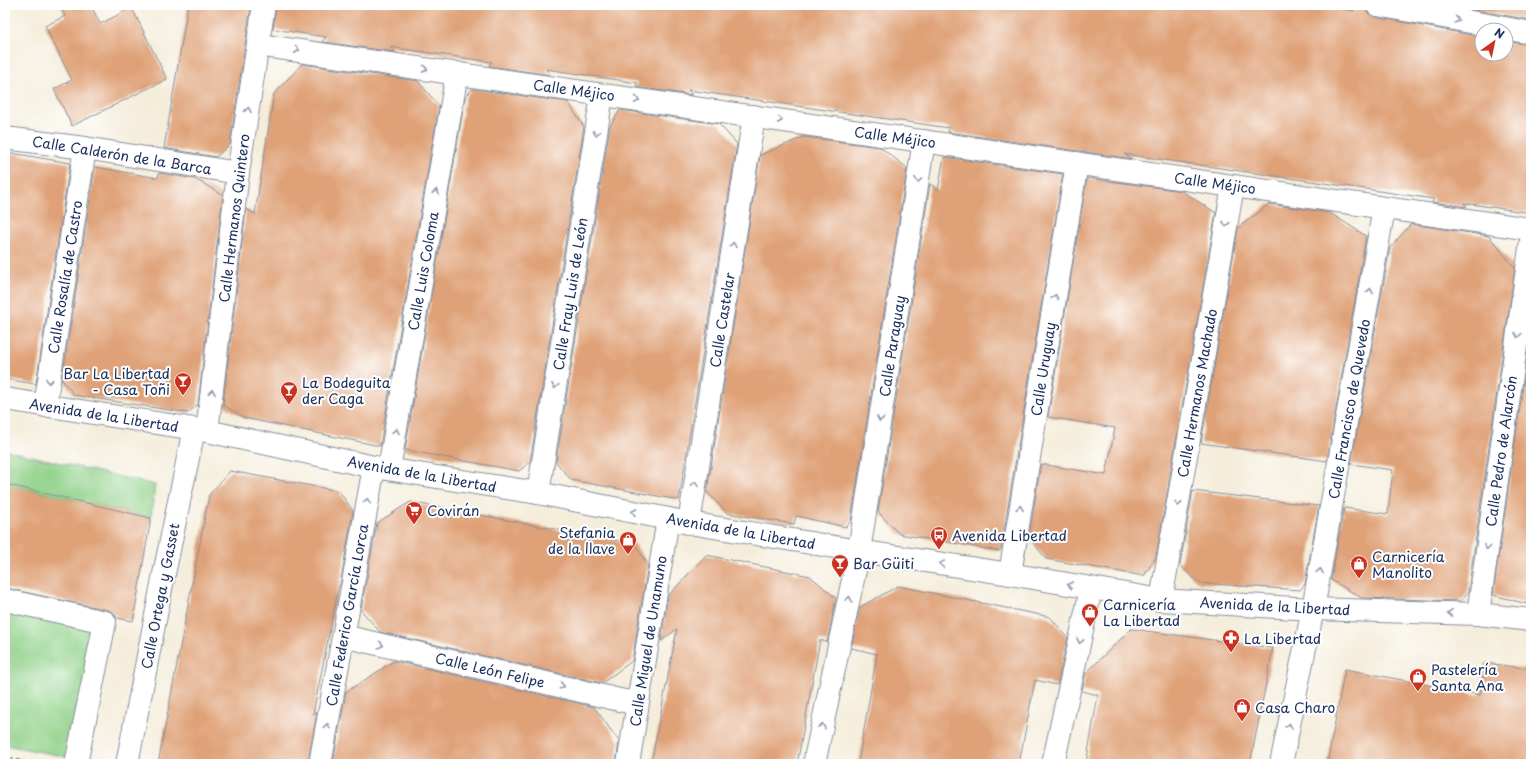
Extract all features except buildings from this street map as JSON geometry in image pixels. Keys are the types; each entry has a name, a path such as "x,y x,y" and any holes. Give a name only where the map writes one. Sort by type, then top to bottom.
{"street":[{"name":"Calle Hermanos Quintero","path":"201,430 264,5"},
{"path":"1377,5 1531,33"},
{"name":"Calle Méjico","path":"258,45 1531,229"},
{"name":"Calle Luis Coloma","path":"381,468 456,73"},
{"name":"Calle Fray Luis de León","path":"538,493 602,95"},
{"name":"Calle Castelar","path":"689,523 754,116"},
{"name":"Calle Calderón de la Barca","path":"5,138 85,148 238,173"},
{"name":"Calle Paraguay","path":"814,764 859,551 924,141"},
{"name":"Calle Rosalía de Castro","path":"45,406 85,148"},
{"name":"Calle Uruguay","path":"1010,574 1076,163"},
{"name":"Calle Hermanos Machado","path":"1161,600 1233,186"},
{"name":"Calle Francisco de Quevedo","path":"1281,764 1313,609 1384,208"},
{"name":"Calle Pedro de Alarcón","path":"1478,614 1531,241"},
{"name":"Avenida de la Libertad","path":"5,399 201,430 381,468 538,493 689,523 1010,574 1161,600 1313,609 1478,614 1531,620"},
{"name":"Calle Ortega y Gasset","path":"127,764 163,579 201,430"},
{"name":"Calle Federico García Lorca","path":"320,764 343,636 381,468"},
{"name":"Calle Miguel de Unamuno","path":"628,764 668,519"},
{"path":"1053,764 1091,589"},
{"path":"5,600 105,622 76,764"},
{"name":"Calle León Felipe","path":"343,636 637,704"}],"path":[{"path":"5,757 36,764"}],"green space":[{"path":"5,450 155,485 151,518 5,484"},
{"path":"5,608 97,627 68,757 5,745"}],"place":[{"name":"Bar La Libertad - Casa Toñi","path":"183,396"},
{"name":"La Bodeguita der Caga","path":"289,405"},
{"name":"Covirán","path":"414,525"},
{"name":"Avenida Libertad","path":"939,550"},
{"name":"Stefania de la llave","path":"628,555"},
{"name":"Bar Güiti","path":"840,578"},
{"name":"Carnicería Manolito","path":"1359,579"},
{"name":"Carnicería La Libertad","path":"1090,627"},
{"name":"La Libertad","path":"1231,653"},
{"name":"Pastelería Santa Ana","path":"1418,692"},
{"name":"Casa Charo","path":"1242,722"}]}
